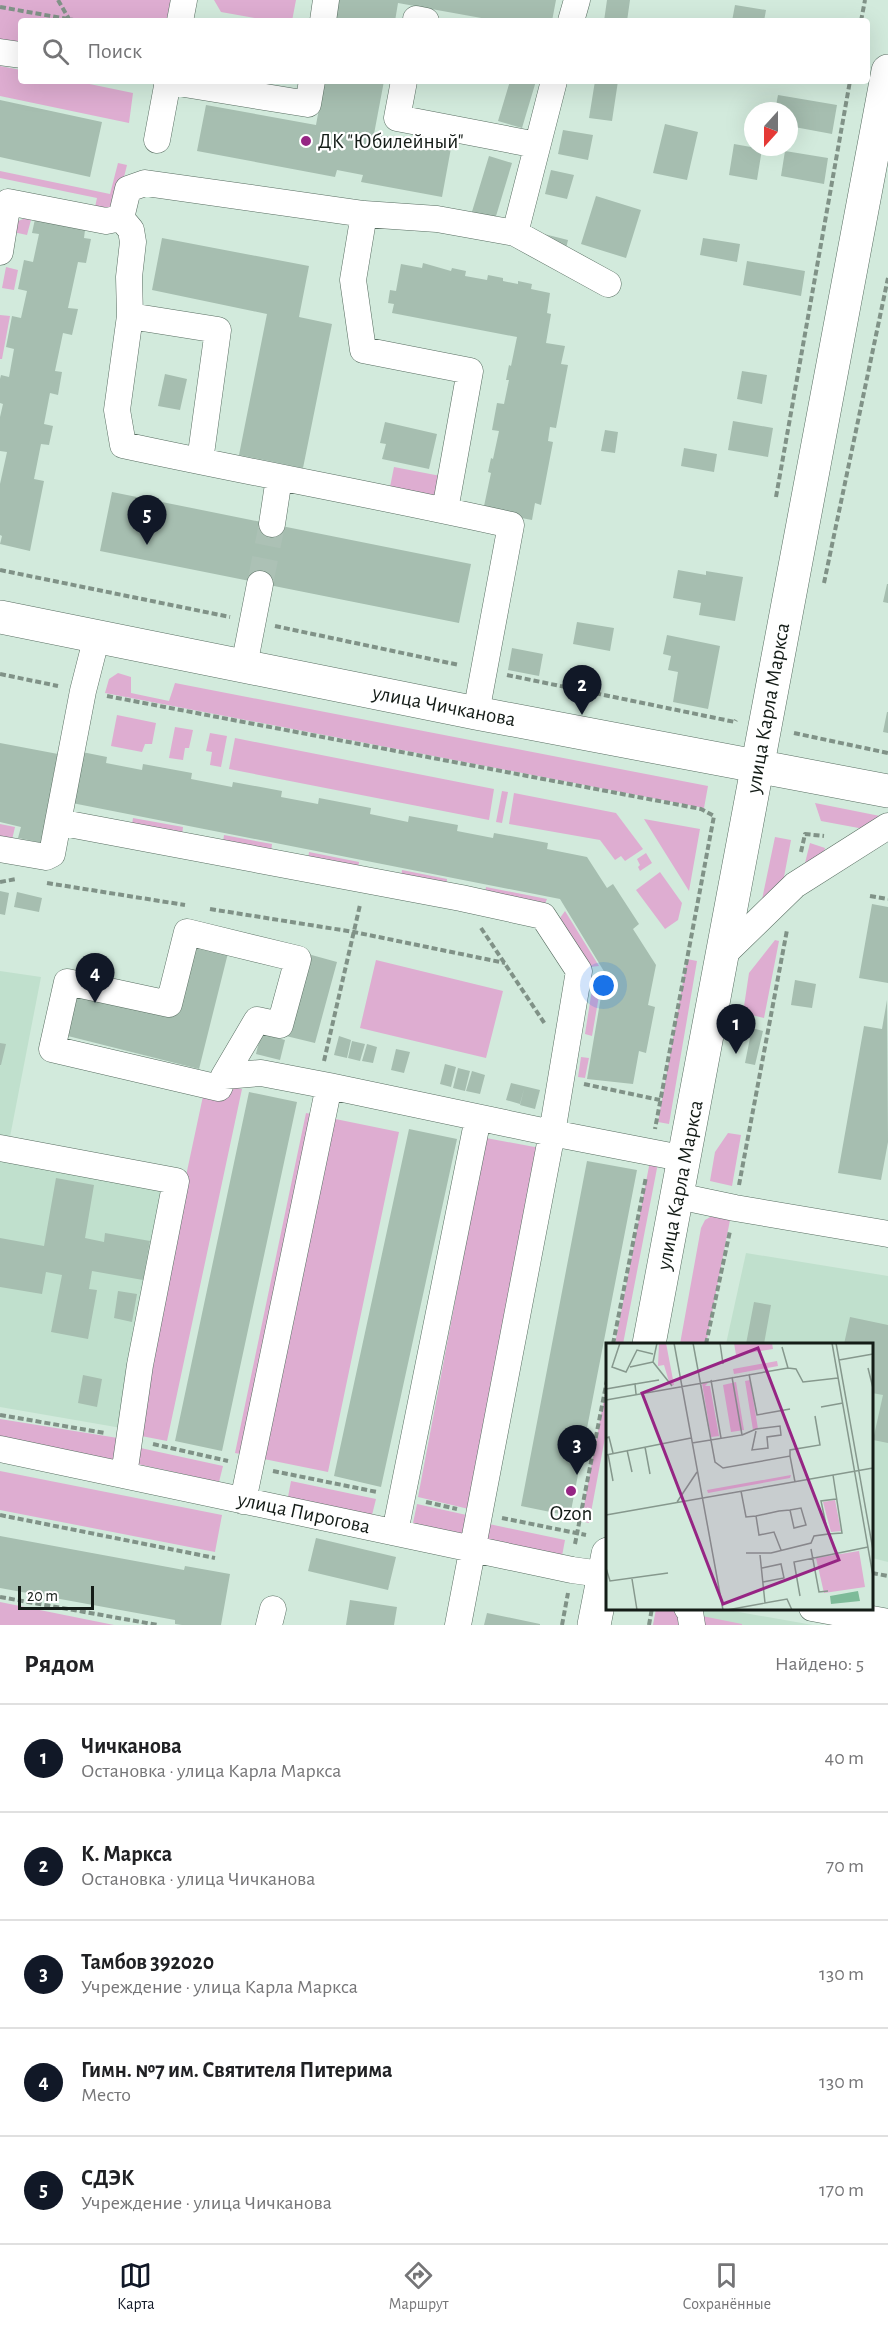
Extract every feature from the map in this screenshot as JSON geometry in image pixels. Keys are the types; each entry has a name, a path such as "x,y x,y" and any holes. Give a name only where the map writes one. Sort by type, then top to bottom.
{"main road":[{"name":"улица Карла Маркса","path":"649,1343 686,1159 757,765 888,71"},
{"name":"улица Чичканова","path":"0,617 476,713 888,791"},
{"path":"594,1625 597,1568"}],"street":[{"path":"181,18 184,0"},
{"path":"323,18 326,0"},
{"path":"572,18 576,0"},
{"path":"0,52 18,55"},
{"path":"157,140 166,84"},
{"path":"185,84 308,104 311,84"},
{"path":"403,84 397,118 537,145"},
{"path":"514,233 553,84"},
{"path":"121,218 128,189 145,183 364,214 437,219 514,233 608,284"},
{"path":"0,252 4,196 106,221 121,218"},
{"path":"364,214 353,280 363,350 470,371 445,510"},
{"path":"121,218 131,230 133,242 129,277 130,316 117,410 123,445 511,525 476,713"},
{"path":"130,316 218,330 200,461"},
{"path":"272,524 279,478"},
{"path":"244,666 260,584"},
{"path":"0,849 46,857 52,854 83,691 97,636"},
{"path":"58,822 461,898 543,916 579,971 552,1133 458,1625"},
{"path":"722,956 795,885 888,826"},
{"path":"187,932 298,959 280,1025 257,1020 224,1076 219,1088 52,1049 67,982 169,1004 187,932"},
{"path":"224,1076 261,1073 686,1159"},
{"path":"243,1501 324,1085"},
{"path":"395,1532 478,1118"},
{"path":"0,1148 176,1182 140,1365 124,1475"},
{"path":"678,1196 888,1234"},
{"name":"улица Пирогова","path":"0,1449 474,1548 597,1568"},
{"path":"688,1610 693,1625"},
{"path":"823,1610 888,1622"}],"path":[{"path":"58,0 68,18"},
{"path":"862,18 865,0"},
{"path":"0,7 63,18"},
{"path":"775,501 849,84"},
{"path":"822,593 888,278"},
{"path":"0,570 735,722 737,711"},
{"path":"0,674 701,808 714,816 614,1343"},
{"path":"795,722 793,733 888,753"},
{"path":"706,1343 735,1208 805,834"},
{"path":"0,882 23,880"},
{"path":"324,1085 365,880"},
{"path":"44,883 194,906"},
{"path":"870,896 888,899"},
{"path":"461,898 566,1054"},
{"path":"205,908 354,932 504,963"},
{"path":"561,1080 660,1100"},
{"path":"562,1625 597,1568 577,1533 606,1385"},
{"path":"0,1415 128,1438 250,1466 577,1533"},
{"path":"0,1515 215,1558"},
{"path":"873,1573 888,1576"},
{"path":"0,1597 158,1625"},
{"path":"649,1625 652,1610"}],"shaded area":[{"path":"0,0 175,0 172,18 18,18 18,43 0,40"},
{"path":"214,0 296,0 293,18 255,18 221,12"},
{"path":"0,66 18,69 18,84 90,84 133,93 129,123 0,96"},
{"path":"118,163 127,165 118,201 110,208 95,207 97,198 0,178 0,171 110,194"},
{"path":"26,218 31,220 27,235 13,232 18,221"},
{"path":"6,267 18,270 14,290 2,288"},
{"path":"0,315 10,316 2,359 0,359"},
{"path":"394,467 456,479 451,499 390,487"},
{"path":"118,673 131,677 131,693 169,701 175,683 708,786 704,808 105,693 109,679"},
{"path":"117,715 156,723 152,744 145,744 142,752 111,746"},
{"path":"175,727 193,730 189,748 185,748 183,760 169,758"},
{"path":"210,733 227,736 221,767 210,765 212,752 206,751"},
{"path":"235,738 494,789 489,820 229,769"},
{"path":"502,791 508,792 502,823 496,822"},
{"path":"514,793 616,813 643,849 625,861 621,856 615,860 600,840 509,824"},
{"path":"815,803 880,816 877,824 864,829 821,821"},
{"path":"133,818 183,827 182,835 132,825"},
{"path":"644,819 700,829 689,891"},
{"path":"0,824 15,827 11,844 0,842"},
{"path":"224,835 272,844 271,852 223,843"},
{"path":"775,837 791,840 780,898 759,914"},
{"path":"810,843 825,848 823,855 801,879"},
{"path":"309,852 359,862 358,870 308,860"},
{"path":"646,853 652,863 640,871 637,859"},
{"path":"402,870 447,879 446,887 401,878"},
{"path":"660,872 682,903 678,920 665,929 636,890"},
{"path":"486,887 547,899 544,906 485,894"},
{"path":"565,911 599,966 590,967 560,918"},
{"path":"775,940 779,941 764,1018 743,1013 749,973"},
{"path":"687,959 697,961 669,1124 658,1122"},
{"path":"376,960 503,991 486,1058 360,1028"},
{"path":"0,971 41,977 9,1142 188,1174 133,1430 0,1407"},
{"path":"593,983 601,984 592,1036 585,1034"},
{"path":"581,1057 589,1058 585,1078 578,1077"},
{"path":"206,1082 242,1089 167,1441 131,1434"},
{"path":"306,1113 399,1132 328,1472 235,1453"},
{"path":"728,1133 741,1135 732,1186 710,1181 715,1152"},
{"path":"486,1138 540,1148 473,1510 418,1497"},
{"path":"650,1161 658,1163 623,1343 615,1343"},
{"path":"712,1216 730,1220 706,1343 680,1343 701,1228 705,1220"},
{"path":"746,1253 888,1276 888,1562 873,1558 873,1343 726,1343"},
{"path":"606,1388 606,1432 589,1523 581,1521"},
{"path":"0,1419 124,1439 120,1461 0,1436"},
{"path":"136,1447 223,1466 219,1482 133,1463"},
{"path":"0,1471 222,1515 215,1552 0,1510"},
{"path":"291,1481 376,1499 372,1515 288,1497"},
{"path":"417,1504 471,1516 467,1535 413,1523"},
{"path":"489,1524 565,1540 562,1556 486,1540"},
{"path":"0,1602 114,1625 0,1625"},
{"path":"656,1610 683,1610 682,1625 653,1625"},
{"path":"657,1610 728,1610 813,1625 653,1625"},
{"path":"702,1616 742,1624 742,1625 704,1625"}],"building":[{"path":"339,0 556,0 553,18 481,18 398,3 396,18 336,18"},
{"path":"607,0 630,0 627,18 604,18"},
{"path":"735,5 766,10 765,18 733,18"},
{"name":"ДК \"Юбилейный\"","path":"323,84 383,84 374,134 451,148 442,197 361,182 363,175 337,170 335,177 197,151 206,105 316,125"},
{"path":"509,84 535,84 522,128 498,121"},
{"path":"595,84 618,84 612,121 589,118"},
{"path":"778,95 837,105 832,134 798,128 798,102 777,102"},
{"path":"0,100 102,122 90,177 0,157"},
{"path":"665,124 698,132 687,180 653,173"},
{"path":"563,130 593,135 588,160 558,154"},
{"path":"734,144 744,146 744,156 761,156 757,180 729,175"},
{"path":"798,153 828,158 824,184 781,176 784,156 798,156"},
{"path":"489,156 512,163 490,236 467,228"},
{"path":"551,170 574,175 567,199 545,194"},
{"path":"596,196 641,210 626,258 581,244"},
{"path":"35,219 85,230 84,238 91,239 86,263 78,262 68,308 78,309 72,335 63,333 55,371 62,372 58,395 50,393 44,424 53,426 49,445 41,444 34,479 44,481 30,551 0,544 2,536 0,535 0,484 7,452 0,451 0,417 3,404 0,403 0,379 1,375 9,377 14,349 6,347 12,316 21,318 27,291 18,289 24,260 33,262 39,234 32,233"},
{"path":"544,234 568,240 562,266 537,260"},
{"path":"162,238 309,266 299,317 332,324 303,468 239,455 267,314 152,290"},
{"path":"703,238 740,244 737,262 700,255"},
{"path":"747,261 805,271 801,296 743,285"},
{"path":"423,263 451,271 452,268 466,271 465,276 487,280 488,275 503,278 503,281 532,284 531,289 550,293 547,313 551,314 546,343 565,346 561,364 568,365 556,428 550,427 548,441 553,442 541,505 535,503 532,520 483,511 491,473 488,472 499,431 492,430 497,403 504,404 509,380 506,380 517,337 392,313 394,304 388,303 390,290 396,291 401,264 422,268"},
{"path":"742,371 767,375 762,404 737,399"},
{"path":"165,374 187,379 180,410 158,406"},
{"path":"733,421 773,428 768,457 728,450"},
{"path":"385,422 437,434 429,469 382,459 386,444 380,443"},
{"path":"605,430 618,432 615,453 601,451"},
{"path":"684,448 717,454 714,472 681,466"},
{"path":"112,492 471,564 459,623 100,551"},
{"path":"678,570 706,575 706,571 743,577 735,621 699,615 701,603 673,598"},
{"path":"888,584 888,603 883,602"},
{"path":"577,622 614,628 610,651 573,644"},
{"path":"667,635 720,646 708,709 673,702 678,672 668,670 671,656 663,654"},
{"path":"512,648 543,654 539,676 508,670"},
{"path":"888,712 888,733 883,732"},
{"path":"0,743 58,754 53,777 66,780 82,752 107,757 106,763 142,770 143,764 192,773 191,779 232,787 233,782 282,791 281,797 318,804 319,798 371,808 370,814 408,822 409,816 458,825 457,831 493,838 494,833 548,843 547,849 587,857 607,888 613,884 639,924 633,929 656,965 648,1005 655,1007 646,1053 639,1051 633,1084 587,1079 605,973 560,899 72,803 43,843 18,838 21,827 0,822"},
{"path":"0,891 9,893 5,915 0,914"},
{"path":"17,892 42,898 39,912 14,907"},
{"path":"872,904 888,907 888,983 859,978"},
{"path":"193,936 230,945 199,1069 56,1033 67,988 174,1015"},
{"path":"308,954 337,962 315,1043 286,1036"},
{"path":"795,980 816,984 812,1008 791,1005"},
{"path":"887,1000 888,1142 881,1180 838,1173 864,1026 882,1029"},
{"path":"752,1028 763,1031 755,1065 745,1063"},
{"path":"261,1033 285,1040 280,1060 256,1054"},
{"path":"339,1036 351,1040 347,1058 334,1055"},
{"path":"352,1041 365,1044 360,1061 348,1058"},
{"path":"0,1043 6,1044 1,1065 0,1065"},
{"path":"367,1044 377,1047 373,1063 362,1061"},
{"path":"396,1049 410,1052 404,1073 391,1070"},
{"path":"445,1064 456,1067 451,1087 440,1084"},
{"path":"458,1068 470,1071 465,1091 453,1088"},
{"path":"472,1071 485,1075 480,1094 466,1091"},
{"path":"511,1083 540,1090 535,1109 520,1105 524,1089 520,1104 506,1100"},
{"path":"249,1092 297,1102 222,1451 175,1441"},
{"path":"409,1129 457,1139 381,1487 334,1476"},
{"path":"587,1161 637,1170 570,1516 521,1506"},
{"path":"56,1178 94,1185 85,1238 104,1242 105,1233 150,1241 143,1280 92,1271 89,1289 97,1290 88,1339 51,1332 62,1275 46,1272 42,1294 0,1287 0,1238 44,1246"},
{"path":"118,1291 137,1294 132,1322 114,1318"},
{"path":"754,1302 771,1305 764,1343 746,1343"},
{"path":"850,1317 888,1325 888,1443 873,1440 883,1395 873,1393 873,1343 844,1343"},
{"path":"83,1375 102,1379 97,1407 78,1403"},
{"path":"0,1536 184,1570 185,1566 230,1574 221,1625 175,1624 175,1620 0,1588"},
{"path":"316,1538 396,1557 388,1590 308,1571"},
{"path":"350,1600 397,1607 394,1625 346,1625"},
{"path":"487,1613 540,1624 540,1625 484,1625"}],"tunnel":[{"path":"260,584 272,524"}],"place":[{"name":"ДК \"Юбилейный\"","path":"306,141"},
{"name":"СДЭК","path":"147,545"},
{"name":"К. Маркса","path":"582,715"},
{"name":"Гимн. №7 им. Святителя Питерима","path":"95,1003"},
{"name":"Чичканова","path":"736,1054"},
{"name":"Тамбов 392020","path":"577,1475"},
{"name":"Ozon","path":"571,1491"}]}
